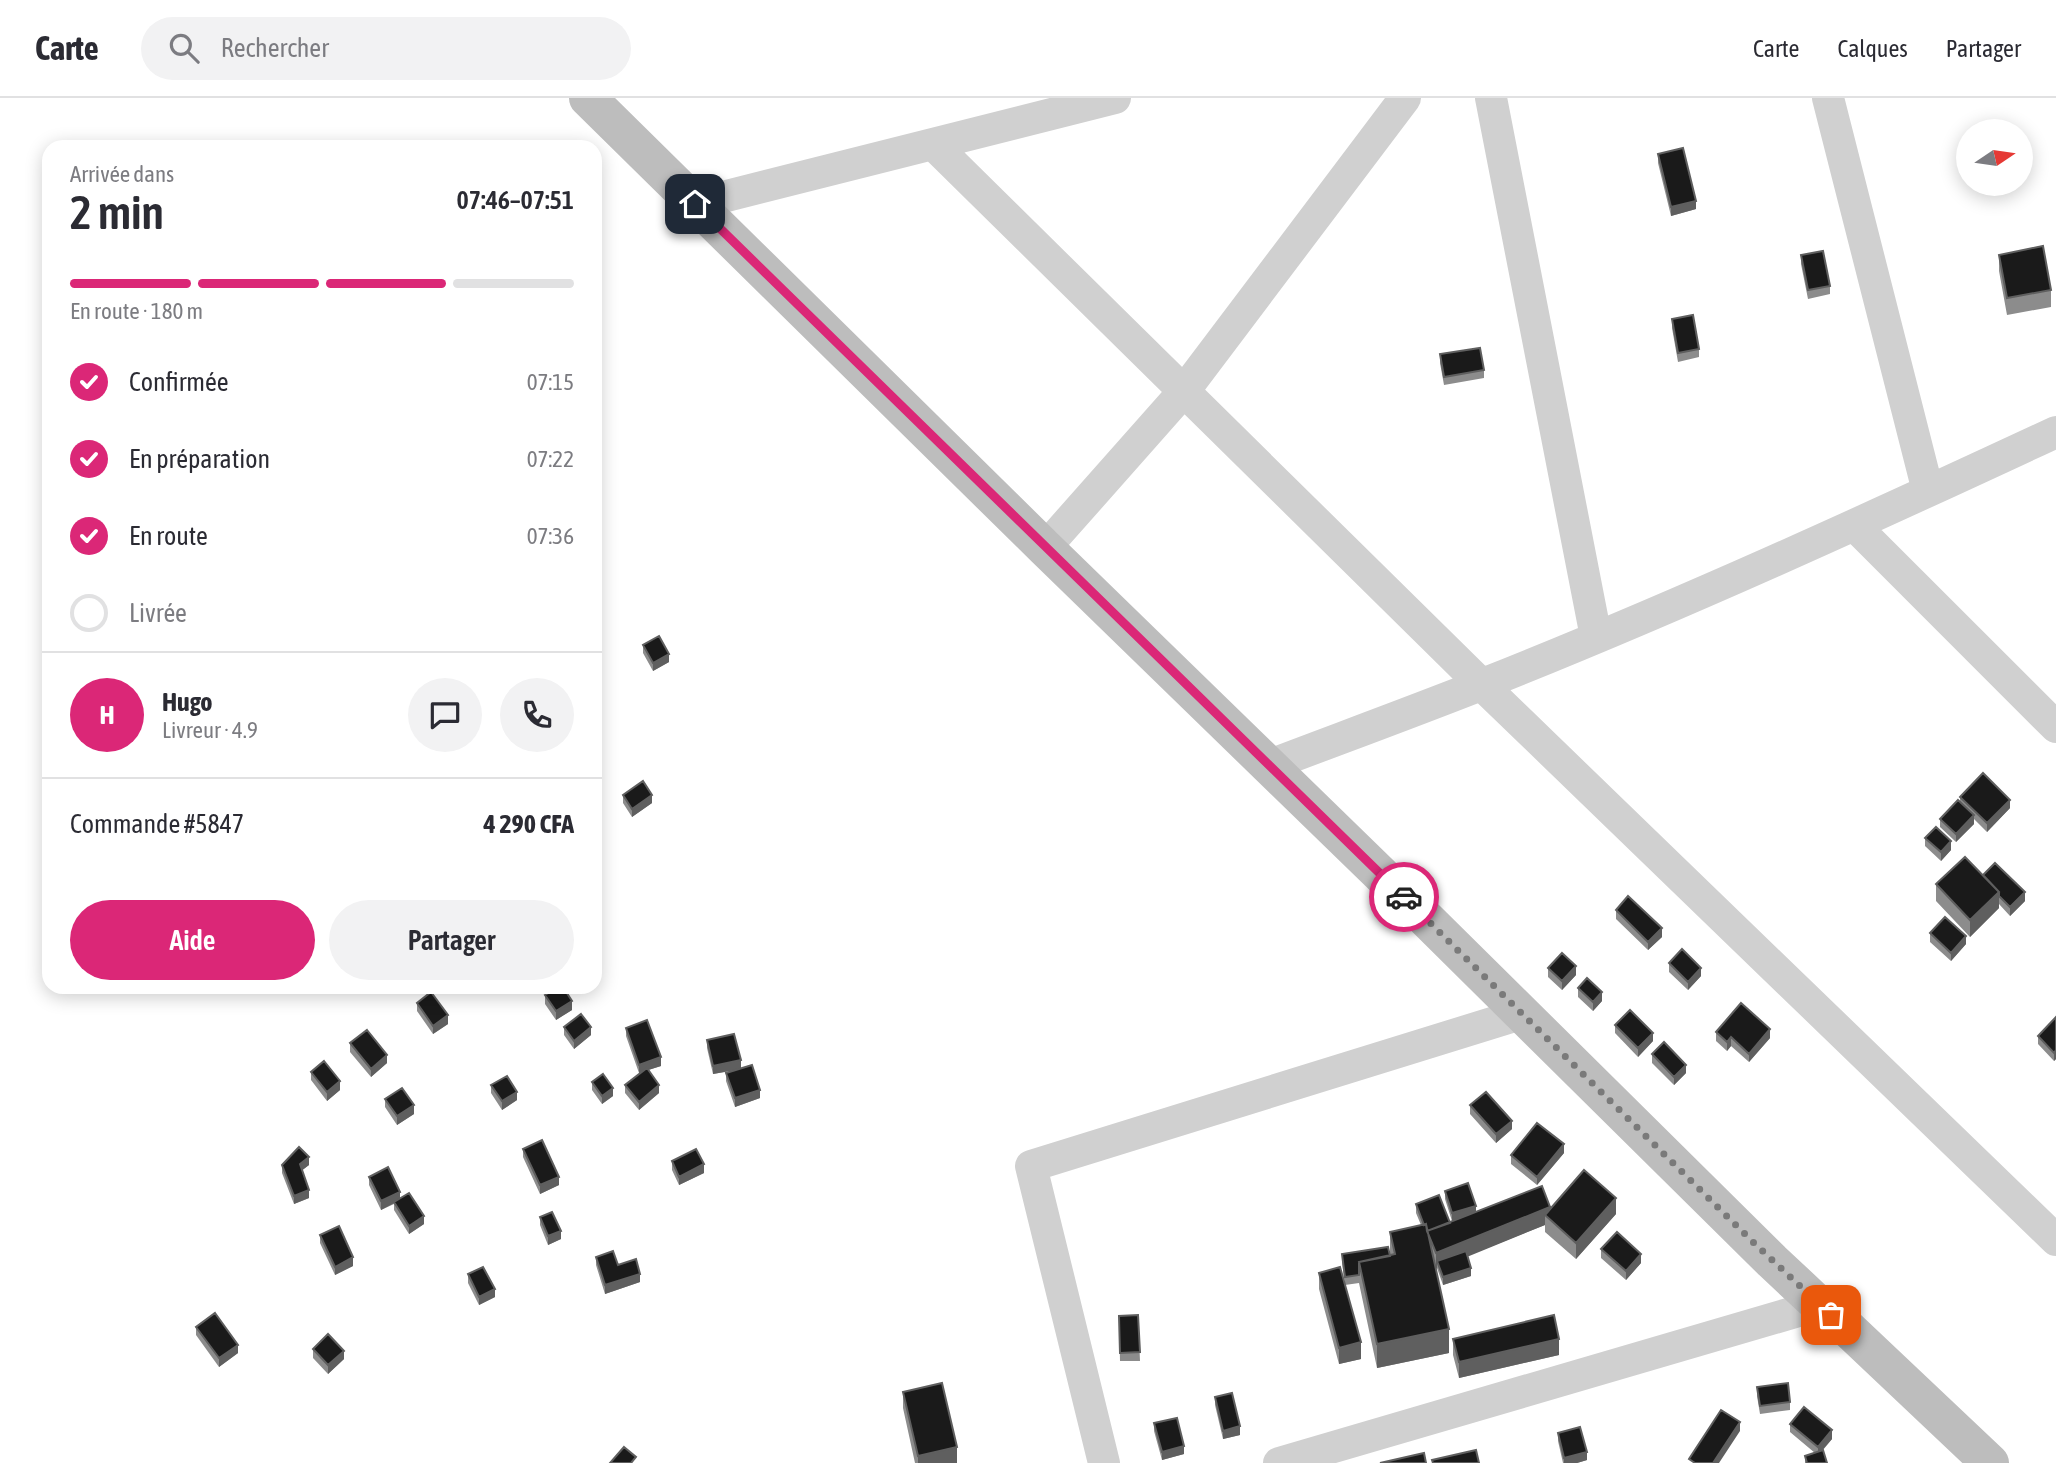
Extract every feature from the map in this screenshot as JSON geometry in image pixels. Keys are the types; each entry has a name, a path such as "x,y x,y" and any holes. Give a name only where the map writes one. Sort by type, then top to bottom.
{"street":[{"path":"588,98 1819,1305 1844,1325 1990,1463"},
{"path":"695,204 1115,98"},
{"path":"1045,548 1184,391 1405,98"},
{"path":"1490,98 1597,637"},
{"path":"1828,98 1928,491"},
{"path":"933,144 1482,685 2056,1240"},
{"path":"1270,765 1482,685 1597,637 1854,525 2056,432"},
{"path":"1854,525 2056,727"},
{"path":"1104,1463 1031,1166 1521,1014"},
{"path":"1279,1463 1819,1305"}],"building":[{"path":"1683,148 1696,201 1671,207 1658,154"},
{"path":"2043,246 2051,290 2007,298 1999,255"},
{"path":"1823,251 1830,286 1808,290 1801,255"},
{"path":"1693,315 1699,349 1678,353 1672,319"},
{"path":"1480,348 1484,370 1444,377 1440,354"},
{"path":"659,636 669,654 653,663 643,645"},
{"path":"1983,773 2010,800 1987,823 1960,797"},
{"path":"643,781 652,795 632,809 623,795"},
{"path":"1958,800 1974,815 1956,834 1940,819"},
{"path":"1936,827 1951,841 1941,852 1925,838"},
{"path":"1965,857 1999,892 1970,920 1936,884"},
{"path":"1995,863 2025,892 2010,907 1983,875"},
{"path":"1628,896 1662,928 1648,942 1616,910"},
{"path":"1945,917 1966,936 1951,953 1930,933"},
{"path":"1682,949 1701,968 1688,982 1669,963"},
{"path":"1562,953 1576,966 1562,981 1548,968"},
{"path":"1587,978 1602,992 1593,1002 1578,988"},
{"path":"432,994 448,1015 433,1026 417,1003"},
{"path":"568,994 572,1001 556,1011 545,995"},
{"path":"1741,1003 1770,1029 1749,1054 1731,1037 1727,1042 1716,1032"},
{"path":"1630,1010 1653,1033 1638,1048 1615,1025"},
{"path":"581,1014 591,1027 574,1041 564,1027"},
{"path":"2056,1017 2056,1050 2054,1053 2038,1036"},
{"path":"647,1020 661,1057 639,1065 626,1028"},
{"path":"367,1030 387,1055 371,1069 350,1043"},
{"path":"734,1034 741,1060 713,1066 707,1040"},
{"path":"1664,1042 1686,1065 1674,1077 1652,1054"},
{"path":"324,1061 340,1081 327,1092 311,1072"},
{"path":"752,1065 760,1090 735,1098 726,1073"},
{"path":"647,1068 659,1085 639,1102 625,1085"},
{"path":"603,1074 613,1088 602,1096 592,1082"},
{"path":"507,1076 517,1092 502,1101 491,1085"},
{"path":"402,1088 414,1105 397,1116 385,1099"},
{"path":"1486,1092 1512,1121 1496,1134 1470,1105"},
{"path":"1537,1123 1564,1144 1537,1177 1511,1155"},
{"path":"542,1140 559,1177 540,1185 523,1149"},
{"path":"299,1147 309,1157 300,1164 309,1190 294,1196 282,1165"},
{"path":"696,1149 704,1164 679,1177 672,1161"},
{"path":"388,1167 400,1192 381,1201 369,1177"},
{"path":"1584,1170 1616,1198 1576,1243 1545,1215"},
{"path":"1468,1183 1476,1206 1452,1213 1445,1191"},
{"path":"1542,1186 1550,1207 1436,1253 1427,1231"},
{"path":"409,1193 424,1216 409,1226 394,1202"},
{"path":"1439,1195 1450,1223 1427,1231 1416,1204"},
{"path":"552,1212 561,1231 548,1236 540,1217"},
{"path":"1426,1224 1449,1329 1377,1344 1359,1262 1395,1254 1390,1232"},
{"path":"339,1226 353,1257 335,1267 320,1235"},
{"path":"1617,1232 1641,1254 1626,1271 1601,1249"},
{"path":"1388,1247 1390,1256 1359,1262 1359,1275 1345,1277 1342,1254"},
{"path":"613,1251 618,1265 636,1259 640,1274 605,1285 596,1257"},
{"path":"1466,1251 1471,1268 1443,1277 1437,1261"},
{"path":"483,1267 495,1289 479,1297 468,1274"},
{"path":"1340,1267 1361,1342 1339,1348 1319,1273"},
{"path":"215,1313 238,1345 219,1358 196,1327"},
{"path":"1138,1315 1140,1352 1120,1353 1119,1316"},
{"path":"1554,1315 1559,1339 1459,1362 1453,1339"},
{"path":"328,1334 344,1351 328,1365 313,1349"},
{"path":"942,1383 957,1447 918,1456 903,1392"},
{"path":"1788,1383 1790,1402 1760,1406 1757,1387"},
{"path":"1232,1393 1240,1426 1223,1431 1215,1397"},
{"path":"1804,1407 1832,1430 1818,1447 1790,1424"},
{"path":"1721,1410 1740,1422 1713,1463 1695,1463 1689,1459"},
{"path":"1177,1418 1184,1446 1162,1452 1154,1423"},
{"path":"1580,1427 1587,1452 1564,1458 1558,1433"},
{"path":"624,1447 636,1457 631,1463 610,1463"},
{"path":"1476,1450 1479,1463 1433,1463 1432,1460"},
{"path":"1823,1450 1827,1463 1807,1463 1805,1456"},
{"path":"1424,1453 1426,1463 1380,1463"}],"way so far":[{"path":"1404,897 1753,1242 1831,1315"}],"route":[{"path":"695,204 1404,897"}]}
